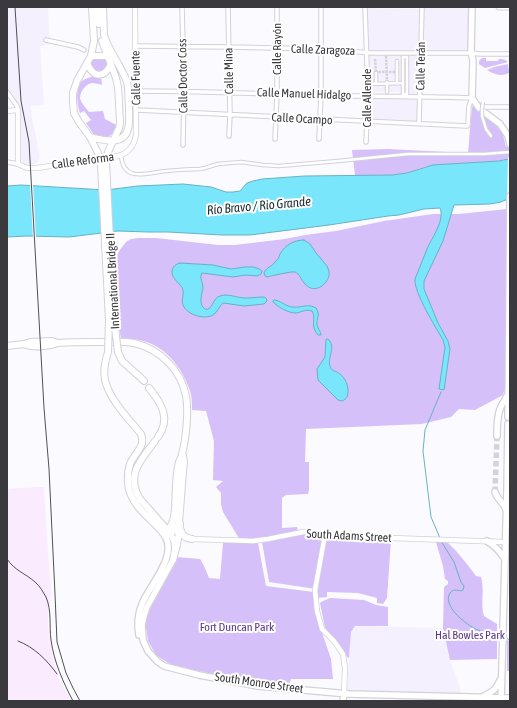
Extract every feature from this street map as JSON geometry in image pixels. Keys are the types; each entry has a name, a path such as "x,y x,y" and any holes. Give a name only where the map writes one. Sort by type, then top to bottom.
{"highway":[{"path":"92,7 94,41 91,56 77,81 73,93 73,111 90,137 98,153 106,210"},
{"path":"98,7 100,37 111,64 118,87 120,116 119,128 108,152 106,162 106,210"},
{"path":"90,137 107,141 121,139 125,135 128,128 128,86 125,77 106,41 104,34 103,7"},
{"path":"91,56 108,56"},
{"path":"87,63 94,74 102,74 106,72 111,64"},
{"name":"International Bridge II","path":"106,210 114,320 118,352 122,361 144,381"},
{"name":"International Bridge II","path":"106,210 109,320 108,352 104,371 108,388 143,439 143,444 132,461 132,470"},
{"path":"7,346 24,344 30,346 52,345 58,343 133,343 151,350 167,361 174,369 184,389 187,421 176,482 175,511 168,533"},
{"path":"149,388 159,402 164,417 164,424 156,439 132,470 128,481 129,489 131,496 139,508 159,528 168,533"},
{"path":"173,560 180,523 184,462 182,454"},
{"path":"132,470 137,494 158,518 168,533"},
{"path":"158,518 162,520 168,519 175,511"},
{"path":"168,533 176,528 180,523"},
{"path":"180,523 183,535 192,539"},
{"path":"176,549 182,542 192,539"}],"main road":[{"path":"472,7 472,98 481,109 501,126 508,136 510,144"},
{"path":"499,7 510,7"},
{"path":"508,418 510,196"},
{"path":"497,436 498,413 509,391"},
{"path":"501,699 503,622 507,594 505,559 508,542 506,512 509,490 508,424"},
{"path":"495,492 504,505 506,512"},
{"path":"146,647 142,625 144,616 173,560 175,548 174,541 168,533"},
{"path":"146,647 139,634 139,615 144,598 167,558 168,533"},
{"path":"487,541 501,552 505,559"},
{"name":"South Monroe Street","path":"146,647 157,661 169,668 258,686 401,698 510,698"},
{"path":"482,697 493,692 498,686 502,674"},
{"path":"343,701 344,693"}],"street":[{"name":"Calle Fuente","path":"132,147 135,142 136,135 137,110 135,7"},
{"name":"Calle Doctor Coss","path":"182,7 184,91 183,145"},
{"name":"Calle Mina","path":"228,7 230,92 229,136"},
{"name":"Calle Rayón","path":"275,139 277,94 277,7"},
{"path":"319,139 322,95 321,7"},
{"name":"Calle Allende","path":"365,7 368,96 366,142"},
{"name":"Calle Terán","path":"419,124 422,7"},
{"path":"46,40 78,47 84,50"},
{"name":"Calle Zaragoza","path":"136,46 322,49 407,55 421,52 510,54"},
{"path":"407,55 403,57 403,94 407,95"},
{"path":"407,55 407,95"},
{"path":"397,61 397,83"},
{"path":"397,72 403,72"},
{"path":"374,73 376,84"},
{"path":"387,83 387,92"},
{"path":"371,84 403,83"},
{"name":"Calle Manuel Hidalgo","path":"136,90 368,96 407,95 472,98"},
{"path":"7,92 17,106 18,110 18,164 7,162"},
{"name":"Calle Ocampo","path":"137,110 468,126 469,106 472,98"},
{"path":"483,102 481,109 484,124 491,136"},
{"path":"481,109 510,107"},
{"path":"7,111 18,110"},
{"name":"Calle Reforma","path":"18,164 31,168 121,156 132,147"},
{"path":"121,156 125,168 133,174 140,175 165,171 200,169 218,164 241,162 279,166 408,154 484,154 510,152"},
{"name":"South Adams Street","path":"192,539 253,541 310,532 325,535 508,542"},
{"path":"325,535 315,590 317,611 322,629 334,641 343,654 345,668 344,693"}],"shaded area":[{"path":"7,7 48,7 50,44 40,46 44,105 31,106 40,158 37,163 32,165 25,164 21,160 20,112 7,90"},
{"path":"424,8 471,8 469,51 423,51"},
{"path":"367,9 421,9 420,50 368,51"},
{"path":"419,55 418,95 401,95 398,92 371,92 370,56"},
{"path":"369,98 418,99 417,122 369,120"},
{"path":"44,487 51,594 48,613 48,626 53,659 59,679 71,701 7,701 7,489"},
{"path":"355,626 443,628 450,660 462,694 348,691 351,632"}],"green space":[{"path":"100,58 106,60 106,68 103,71 94,70 90,65 93,59"},
{"path":"482,58 486,58 486,61 498,61 501,59 508,62 485,68 479,64 479,61"},
{"path":"508,64 509,73 503,75 492,73 487,70 494,67"},
{"path":"95,76 101,77 102,85 92,83 88,85 82,90 80,98 82,104 89,112 103,111 105,119 118,126 107,138 94,135 86,123 91,120 84,111 80,113 78,105 78,87 85,79"},
{"path":"472,106 501,126 506,147 510,144 510,159 425,167 407,173 392,175 355,176 352,150 388,149 468,153"},
{"path":"507,209 506,391 504,391 503,395 475,410 459,409 451,417 422,424 306,429 305,462 309,462 308,494 286,495 282,498 282,528 297,527 298,532 264,539 240,540 223,512 221,493 216,487 223,481 213,480 214,441 206,411 192,410 191,393 186,380 172,359 151,344 140,340 121,338 117,320 115,278 117,256 126,242 131,239 138,238 156,238 218,245 235,245 285,239 336,231 384,221 433,214 459,214"},
{"path":"307,534 322,537 323,545 316,589 269,582 262,542"},
{"path":"326,536 391,540 387,598 383,604 377,603 377,598 358,593 327,592 327,597 317,598"},
{"name":"Hal Bowles Park","path":"436,542 447,542 459,554 476,576 481,577 483,587 482,607 484,616 497,624 497,659 450,660 443,628 444,587 448,584 448,581 445,579"},
{"name":"Fort Duncan Park","path":"223,543 258,543 266,586 314,592 315,612 331,659 333,679 291,679 289,685 227,677 171,665 156,655 148,641 145,621 148,611 176,557 200,559 209,578 220,579"},
{"path":"330,598 364,600 376,605 388,607 388,626 355,626 351,632 349,658 325,628 320,603"},
{"path":"507,640 510,641 510,671 507,671"}],"water":[{"name":"Río Bravo / Rio Grande","path":"510,159 510,198 501,202 490,204 454,205 443,241 424,281 424,289 438,323 448,341 450,349 444,390 439,389 445,347 443,340 421,301 415,279 439,224 441,218 440,208 424,209 399,215 250,235 118,231 69,237 7,237 7,186 21,185 106,190 138,186 183,184 211,187 226,192 233,192 240,191 247,183 262,179 304,176 392,175 407,173 433,165"},
{"path":"304,240 310,244 327,266 329,271 329,276 322,286 319,288 308,287 295,272 267,277 265,276 265,271 277,260 284,248 293,242"},
{"path":"180,263 213,265 231,269 254,267 262,271 261,274 257,276 246,275 233,277 202,273 201,278 203,288 201,302 205,309 209,308 218,297 223,295 245,298 264,297 267,301 264,304 244,306 223,303 213,315 206,317 196,316 185,309 182,301 183,290 172,274 174,267"},
{"path":"275,300 291,307 310,306 316,308 318,315 317,325 321,335 318,335 315,331 312,311 306,310 296,313 290,312 275,304 273,301"},
{"path":"328,339 332,345 329,363 330,367 342,376 347,385 347,396 342,401 338,400 318,380 317,369 325,357 326,340"}],"pier":[{"path":"508,157 510,157 510,200 507,201"},
{"path":"30,184 33,184 36,238 33,238"}],"waterway":[{"path":"440,538 431,517 423,451 425,430 441,392"},
{"path":"441,541 454,562 461,582 464,586 463,590 454,590 448,597 454,611 465,622 476,629 501,637"},
{"path":"506,638 510,640"}],"tunnel":[{"path":"386,56 387,82"},
{"path":"375,59 376,73"},
{"path":"375,72 396,72"},
{"path":"495,492 497,436"}],"railway":[{"path":"15,7 21,101 29,142 44,408 49,469 57,642 66,673 80,701"},
{"path":"7,559 13,566 37,584 46,597 50,613 51,640 54,656 62,679 73,701"},
{"path":"18,641 40,654 57,674"}]}
